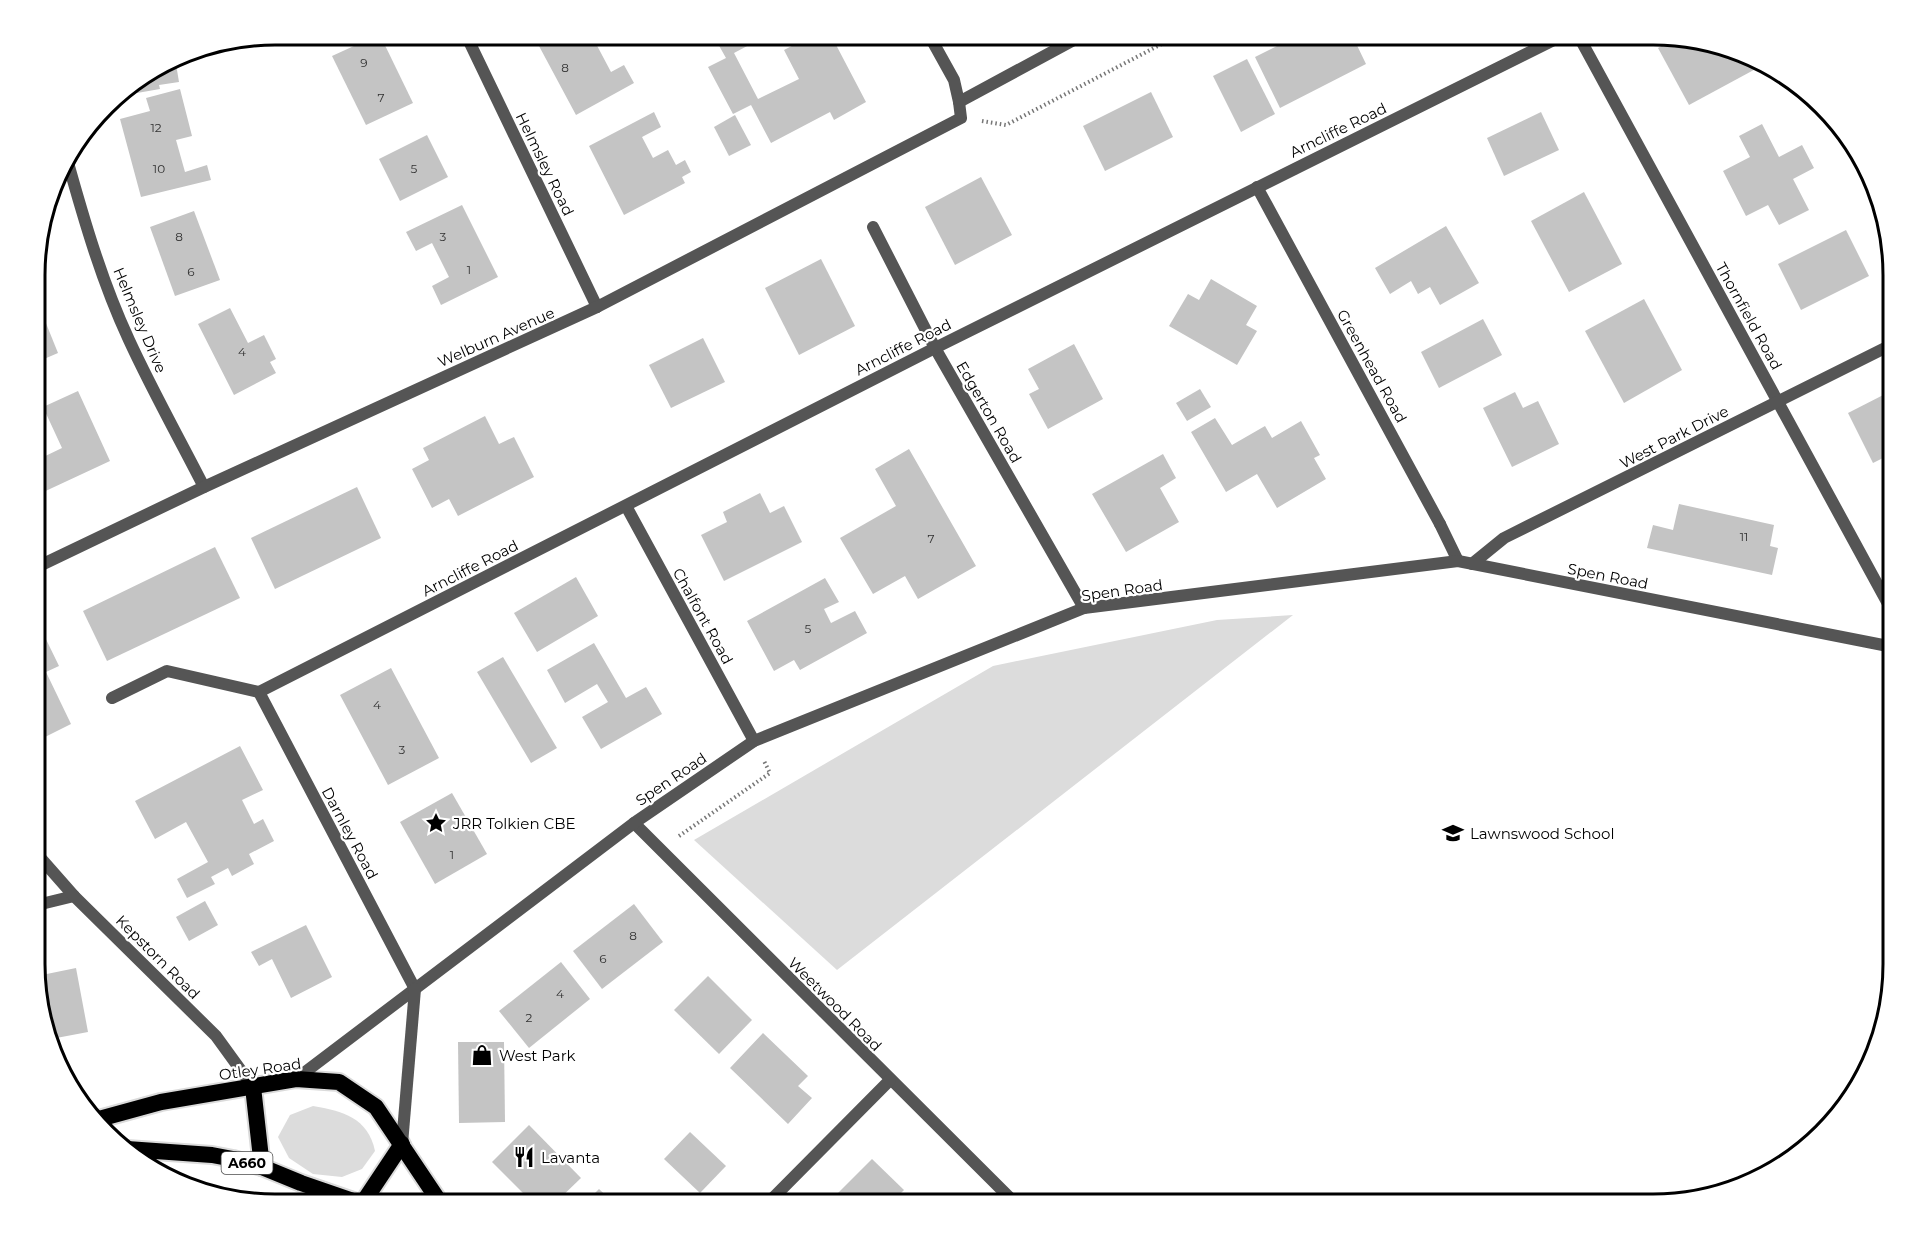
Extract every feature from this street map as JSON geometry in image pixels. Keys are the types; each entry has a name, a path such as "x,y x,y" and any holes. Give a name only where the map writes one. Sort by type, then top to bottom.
{"highway":[{"name":"Otley Road","path":"104,1118 161,1102 296,1079 339,1082 376,1107 434,1194"},
{"path":"253,1087 262,1167"},
{"path":"369,1194 402,1144"},
{"name":"A660","path":"139,1150 212,1155 262,1167 333,1194"}],"street":[{"name":"Helmsley Road","path":"471,45 597,307"},
{"path":"935,45 954,80 961,118"},
{"path":"959,102 1063,45"},
{"name":"Arncliffe Road","path":"259,692 935,348 1542,45"},
{"name":"Thornfield Road","path":"1584,45 1883,595"},
{"name":"Welburn Avenue","path":"45,563 204,486 597,307 961,118"},
{"name":"Helmsley Drive","path":"70,171 87,228 124,330 204,486"},
{"name":"Greenhead Road","path":"1257,187 1458,561"},
{"name":"Edgerton Road","path":"873,227 935,348 1084,609"},
{"name":"West Park Drive","path":"1472,564 1504,538 1883,349"},
{"name":"Chalfont Road","path":"626,506 754,741"},
{"name":"Spen Road","path":"296,1079 634,823 754,741 1084,609 1458,561 1883,645"},
{"path":"112,698 167,671 259,692"},
{"name":"Darnley Road","path":"259,692 415,989"},
{"name":"Weetwood Road","path":"634,823 1006,1194"},
{"name":"Kepstorn Road","path":"45,864 74,896 216,1036 253,1087"},
{"path":"45,903 74,896"},
{"path":"402,1144 415,989"},
{"path":"777,1194 890,1080"}],"path":[{"path":"961,118 1006,125 1158,45"},
{"path":"660,849 770,773 754,741"}],"shaded area":[{"path":"1293,615 837,970 694,840 993,666 1217,620"},
{"path":"313,1106 334,1110 353,1118 367,1131 375,1151 362,1169 342,1177 313,1174 289,1158 278,1137 290,1115"}],"building":[{"path":"356,45 385,45 413,103 366,125 332,56"},
{"path":"597,45 611,72 624,65 634,83 576,115 539,46"},
{"path":"719,45 749,45 734,53 758,99 799,79 784,50 794,45 836,45 866,102 834,120 830,112 771,143 751,105 733,114 708,67 726,58"},
{"path":"1279,45 1357,45 1366,64 1280,108 1255,57"},
{"path":"1668,45 1698,49 1727,57 1755,69 1689,105 1658,48"},
{"path":"1247,59 1275,114 1241,132 1213,76"},
{"path":"177,67 179,82 159,85 160,89 133,94"},
{"path":"180,89 192,136 176,140 185,172 207,165 211,180 141,197 120,119 150,111 146,98"},
{"path":"1151,92 1173,137 1105,171 1083,126"},
{"path":"654,112 661,127 642,137 653,158 668,150 676,165 685,160 691,172 682,177 685,183 624,215 589,146"},
{"path":"1541,112 1559,150 1504,176 1487,138"},
{"path":"735,115 751,145 729,156 714,127"},
{"path":"1762,124 1779,157 1802,145 1814,168 1793,179 1809,210 1779,225 1768,205 1746,216 1723,171 1750,157 1739,136"},
{"path":"427,135 448,177 400,201 379,159"},
{"path":"981,177 1012,235 955,265 925,207"},
{"path":"1584,192 1622,264 1569,292 1531,221"},
{"path":"462,205 498,277 441,305 432,286 449,277 432,243 416,251 406,232"},
{"path":"194,211 220,280 175,296 150,227"},
{"path":"1446,226 1479,283 1440,305 1430,287 1418,294 1411,281 1390,294 1375,268"},
{"path":"1846,230 1869,276 1801,310 1778,264"},
{"path":"821,259 855,326 799,355 765,288"},
{"path":"1211,279 1257,306 1246,325 1257,331 1237,365 1169,326 1188,294 1199,300"},
{"path":"1644,299 1682,370 1624,403 1585,331"},
{"path":"230,308 248,343 264,335 276,359 270,362 276,373 234,395 198,324"},
{"path":"1483,319 1502,355 1439,388 1421,352"},
{"path":"45,321 58,353 45,359"},
{"path":"703,338 725,382 671,408 649,365"},
{"path":"1074,344 1103,399 1048,429 1029,394 1039,389 1028,369"},
{"path":"1200,389 1211,407 1187,421 1176,403"},
{"path":"78,391 110,461 45,491 45,456 62,448 45,411 45,406"},
{"path":"1515,392 1523,408 1538,401 1559,444 1512,467 1483,408"},
{"path":"1883,395 1883,458 1873,463 1848,413"},
{"path":"485,416 499,444 514,437 534,477 458,516 449,499 432,508 412,469 429,460 423,448"},
{"path":"1215,418 1232,445 1265,426 1272,438 1301,421 1320,455 1314,458 1326,479 1277,508 1257,474 1226,492 1191,432"},
{"path":"909,449 976,566 918,599 905,576 873,594 840,538 896,506 875,469"},
{"path":"1163,454 1176,478 1160,488 1179,522 1126,552 1092,494"},
{"path":"357,487 381,538 275,589 251,538"},
{"path":"760,493 770,513 784,506 802,542 724,581 701,535 727,522 723,512"},
{"path":"1679,504 1774,525 1770,546 1778,548 1772,575 1647,548 1653,525 1673,530"},
{"path":"215,547 240,598 107,661 83,611"},
{"path":"576,577 598,616 537,652 514,613"},
{"path":"825,578 839,602 824,609 831,623 855,611 867,633 800,670 794,660 774,671 747,621"},
{"path":"45,637 59,666 46,672 71,724 45,737"},
{"path":"594,643 626,698 646,687 662,714 601,749 582,717 608,702 597,684 565,703 547,670"},
{"path":"503,657 557,748 531,763 477,672"},
{"path":"391,668 439,758 388,785 340,695"},
{"path":"240,746 263,790 242,800 254,824 263,819 274,841 249,854 254,864 232,876 228,868 211,877 215,884 187,898 177,879 208,862 186,822 155,839 135,801"},
{"path":"452,793 487,854 435,884 400,822"},
{"path":"205,901 218,925 189,941 176,917"},
{"path":"634,904 663,942 602,989 573,951"},
{"path":"306,925 332,977 291,998 272,959 259,966 251,952"},
{"path":"561,962 590,999 529,1048 499,1011"},
{"path":"76,968 88,1032 57,1038 49,1009 45,974"},
{"path":"708,976 752,1020 719,1054 674,1010"},
{"path":"763,1033 808,1076 798,1086 812,1098 788,1124 730,1068"},
{"path":"458,1042 504,1042 505,1122 459,1123"},
{"path":"529,1125 581,1178 564,1194 524,1194 492,1162"},
{"path":"690,1132 726,1166 700,1193 664,1159"},
{"path":"872,1159 904,1190 900,1194 837,1194"},
{"path":"599,1189 604,1194 594,1194"}],"place":[{"name":"JRR Tolkien CBE","path":"436,823"},
{"name":"Lawnswood School","path":"1453,833"},
{"name":"West Park","path":"482,1055"},
{"name":"Lavanta","path":"524,1157"}]}
